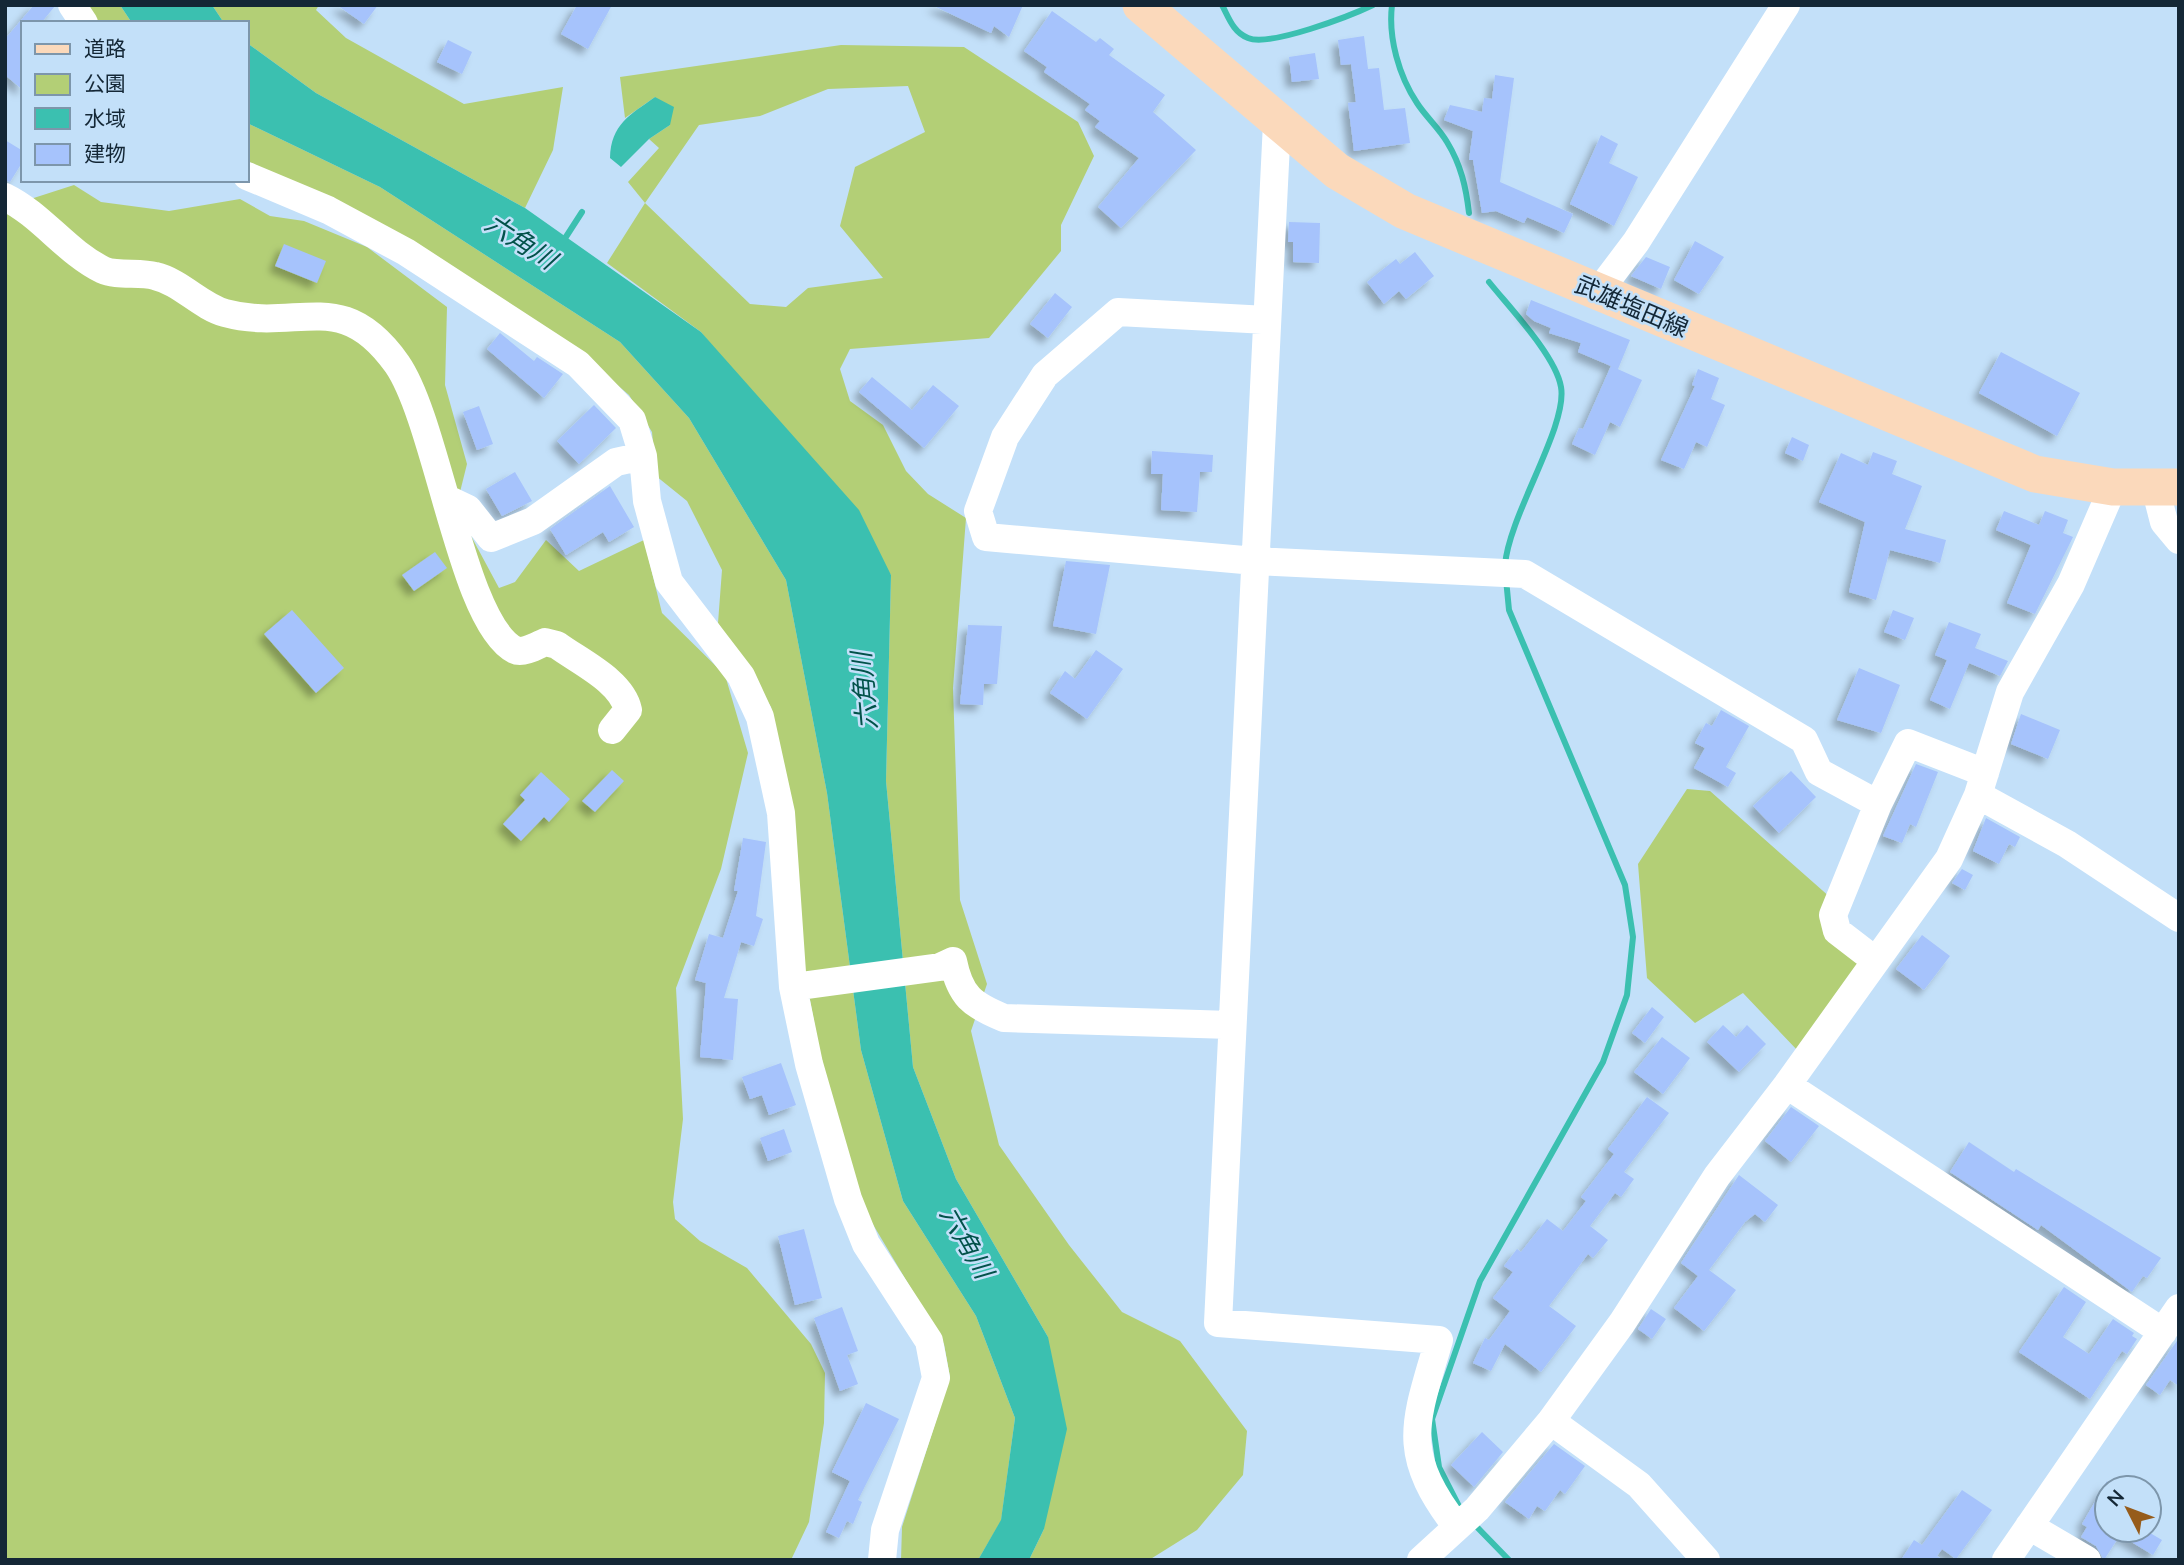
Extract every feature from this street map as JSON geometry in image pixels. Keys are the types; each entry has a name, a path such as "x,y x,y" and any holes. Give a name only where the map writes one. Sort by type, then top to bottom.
{"main road":[{"name":"武雄塩田線","path":"1141,5 1337,171 1405,211 2035,474 2113,487 2167,487"}],"street":[{"path":"72,5 83,21"},
{"path":"1599,291 1636,242 1786,5"},
{"path":"1278,123 1218,1323 1439,1340 1416,1420 1419,1462 1436,1499 1467,1518"},
{"path":"248,176 328,210 405,252 578,364 632,420 643,456 647,501 668,582 741,676 760,717 781,813 809,1064 848,1199 866,1244 929,1341 936,1378 885,1530 882,1560"},
{"path":"5,197 25,206 104,271 157,276 221,312 254,320 326,316 354,321 372,336 397,364 416,398 460,547 494,629 515,650 522,652 545,642 557,645 616,688 625,698 628,710 612,730"},
{"path":"1267,320 1118,312 1045,375 1005,437 978,511 986,537 1255,561 1525,574 1804,740 1819,772 1878,804"},
{"path":"447,499 468,509 491,538 533,521 616,462 643,456"},
{"path":"1421,1560 1467,1518 1551,1420 1622,1324 1717,1176 1787,1085 1949,859 1982,784 2010,692 2071,584 2113,487"},
{"path":"2167,487 2164,522 2179,540"},
{"path":"1876,961 1837,931 1833,915 1878,804 1908,743 1982,784 2179,918"},
{"path":"799,986 940,967 953,961 958,985 981,1009 1004,1018 1231,1025"},
{"path":"1787,1085 2163,1332"},
{"path":"2006,1560 2179,1308"},
{"path":"1551,1420 1609,1460 1639,1485 1706,1560"},
{"path":"2029,1526 2087,1560"}],"green space":[{"path":"82,5 120,5 131,21 94,21"},
{"path":"212,5 319,5 316,10 346,38 464,104 563,87 553,150 525,208 316,93 248,44 248,21 223,21"},
{"path":"841,45 964,47 1078,122 1094,156 1061,225 1061,251 989,338 850,349 840,369 850,401 883,425 906,471 928,494 966,518 953,688 960,900 987,984 971,1031 999,1145 1069,1245 1122,1312 1180,1341 1247,1431 1243,1475 1197,1530 1149,1560 1029,1560 1044,1529 1048,1337 956,1179 913,1067 886,781 891,575 701,332 607,263 645,203 628,182 659,148 649,139 670,125 655,97 625,118 620,77","holes":["908,86 925,132 855,167 840,226 883,278 808,288 786,307 750,304 645,203 699,125 760,116 828,89"]},
{"path":"248,123 380,187 620,342 689,418 786,580 827,793 861,1050 903,1201 976,1316 1015,1418 1001,1521 978,1560 901,1560 902,1527 950,1377 944,1344 865,1211 820,1054 803,962 792,801 771,707 718,623 722,570 687,501 656,476 652,432 629,395 582,355 335,201 248,161"},
{"path":"74,185 101,202 169,211 240,199 270,216 304,221 367,247 447,307 445,385 467,464 456,508 499,588 515,582 546,540 579,571 644,540 662,613 725,675 748,753 721,869 676,988 683,1119 673,1202 675,1219 700,1241 747,1268 811,1344 825,1373 824,1423 809,1522 791,1560 5,1560 5,202 12,205"},
{"path":"1687,789 1710,791 1831,898 1865,962 1798,1051 1743,993 1695,1023 1647,978 1638,864"}],"water":[{"path":"120,5 212,5 223,21 131,21"},
{"name":"六角川","path":"248,44 316,93 525,208 701,332 859,510 891,575 886,781 913,1067 956,1179 1048,1337 1067,1429 1044,1529 1029,1560 978,1560 1001,1520 1015,1418 976,1316 903,1201 861,1050 827,793 786,580 689,418 620,342 380,187 248,123"},
{"path":"655,97 674,107 670,125 649,139 621,167 610,158 614,137 624,122"}],"building":[{"path":"34,5 55,6 43,21 21,21 21,88 5,75 5,39"},
{"path":"337,5 378,5 364,24"},
{"path":"577,5 612,5 588,49 561,34"},
{"path":"932,5 1023,5 1009,37 994,26 991,33"},
{"path":"1052,11 1096,42 1100,38 1114,49 1109,55 1165,95 1153,112 1196,150 1121,228 1098,207 1139,158 1095,127 1100,121 1085,110 1090,104 1044,72 1047,67 1024,51"},
{"path":"1364,36 1368,69 1379,68 1384,110 1405,108 1410,143 1354,151 1348,103 1356,102 1351,64 1341,65 1338,40"},
{"path":"448,40 472,52 462,74 437,62"},
{"path":"1315,53 1319,79 1292,82 1289,57"},
{"path":"1495,75 1514,78 1500,182 1573,214 1564,233 1527,217 1524,223 1496,211 1482,213 1473,160 1469,160 1473,131 1444,120 1450,105 1482,112 1484,98 1492,99"},
{"path":"1601,135 1618,144 1609,163 1638,177 1614,226 1570,204"},
{"path":"5,140 21,150 21,164 10,182 5,180"},
{"path":"1289,222 1320,223 1319,263 1293,262 1293,242 1288,242"},
{"path":"1695,241 1724,257 1699,294 1674,280"},
{"path":"284,244 326,261 317,283 275,266"},
{"path":"1415,252 1434,276 1406,299 1399,291 1384,304 1367,282 1396,259 1400,264"},
{"path":"1646,257 1670,267 1661,289 1631,276"},
{"path":"1055,293 1072,307 1048,338 1030,324"},
{"path":"1531,300 1630,340 1618,369 1578,352 1581,343 1549,333 1551,328 1534,321 1526,314"},
{"path":"500,333 534,361 537,357 563,374 544,398 487,349"},
{"path":"2001,352 2080,393 2057,436 1979,393"},
{"path":"1611,366 1642,380 1620,427 1610,422 1595,455 1572,444 1579,428 1583,429"},
{"path":"1698,369 1719,378 1711,399 1725,405 1707,447 1696,442 1684,469 1661,460 1695,386 1692,385"},
{"path":"872,377 912,410 933,385 959,406 924,448 859,392"},
{"path":"594,405 616,428 579,464 557,441"},
{"path":"479,406 493,444 477,450 463,412"},
{"path":"1792,437 1809,445 1803,461 1785,453"},
{"path":"1152,451 1213,455 1212,472 1200,472 1197,512 1161,510 1163,474 1151,474"},
{"path":"1873,452 1897,461 1892,474 1922,486 1905,529 1946,540 1940,563 1890,550 1876,600 1849,592 1865,522 1819,502 1841,453 1868,465"},
{"path":"515,472 532,501 502,516 486,489"},
{"path":"610,486 634,527 609,542 603,532 566,555 550,529"},
{"path":"2004,511 2039,525 2045,511 2068,520 2063,533 2073,537 2035,614 2007,603 2031,545 1996,530"},
{"path":"435,552 447,568 414,591 402,575"},
{"path":"1066,561 1110,565 1096,634 1053,626"},
{"path":"292,610 344,668 316,693 264,634"},
{"path":"1893,610 1914,618 1905,640 1884,632"},
{"path":"1949,622 1981,634 1975,648 2008,661 2000,676 1969,663 1950,709 1930,700 1947,660 1935,655"},
{"path":"968,625 1002,626 997,684 984,684 983,705 960,704"},
{"path":"1096,650 1123,669 1087,719 1050,693 1065,671 1075,679"},
{"path":"1859,668 1900,685 1881,733 1837,720"},
{"path":"1721,710 1749,726 1726,767 1736,773 1728,787 1694,768 1705,748 1695,743 1706,723 1712,726"},
{"path":"2021,714 2060,730 2048,759 2011,744"},
{"path":"1916,764 1938,772 1916,827 1910,824 1902,843 1883,836"},
{"path":"612,770 624,781 595,812 582,801"},
{"path":"1791,771 1816,797 1779,833 1753,806"},
{"path":"541,772 570,799 549,822 544,817 521,841 503,824 525,800 520,795"},
{"path":"1986,818 2020,837 2015,847 2009,844 1999,864 1973,851"},
{"path":"743,838 766,842 756,916 763,919 754,946 741,942 724,998 738,999 733,1060 700,1057 706,983 695,980 709,934 723,938 738,891 734,891"},
{"path":"1962,869 1973,875 1965,890 1952,883"},
{"path":"1922,935 1950,956 1924,990 1896,969"},
{"path":"1652,1007 1664,1017 1645,1043 1632,1033"},
{"path":"1723,1025 1736,1037 1747,1025 1766,1044 1739,1072 1707,1042"},
{"path":"1662,1037 1690,1058 1663,1094 1634,1072"},
{"path":"781,1063 796,1105 769,1115 762,1095 750,1099 742,1077"},
{"path":"1647,1097 1669,1113 1624,1172 1634,1179 1621,1197 1615,1193 1590,1226 1608,1240 1593,1258 1588,1254 1549,1306 1576,1326 1541,1372 1505,1344 1491,1371 1473,1363 1485,1338 1489,1340 1510,1311 1493,1298 1513,1272 1504,1266 1517,1249 1521,1252 1547,1219 1563,1231 1586,1201 1581,1197 1614,1154 1608,1149"},
{"path":"1791,1107 1819,1126 1791,1162 1765,1141"},
{"path":"784,1129 792,1152 768,1161 760,1138"},
{"path":"1969,1142 2014,1172 2016,1169 2161,1258 2147,1278 2143,1276 2132,1292 2041,1225 2038,1230 1950,1172"},
{"path":"1739,1175 1778,1205 1765,1222 1755,1214 1745,1222 1709,1270 1736,1290 1704,1331 1674,1308 1698,1276 1681,1263"},
{"path":"804,1229 822,1298 795,1305 778,1236"},
{"path":"2064,1287 2086,1302 2063,1337 2089,1354 2113,1319 2134,1333 2132,1336 2137,1339 2127,1354 2122,1351 2090,1399 2019,1352"},
{"path":"842,1307 858,1351 847,1355 858,1384 840,1391 814,1318"},
{"path":"1651,1309 1666,1319 1652,1339 1638,1329"},
{"path":"2179,1338 2179,1386 2170,1380 2160,1395 2146,1385"},
{"path":"866,1403 899,1419 858,1500 862,1502 853,1524 847,1521 839,1538 826,1532 850,1481 832,1472"},
{"path":"1482,1432 1503,1452 1474,1487 1451,1465"},
{"path":"1554,1444 1585,1466 1565,1494 1560,1490 1545,1511 1537,1506 1529,1519 1505,1502"},
{"path":"1962,1490 1992,1510 1956,1559 1942,1549 1937,1556 1943,1560 1901,1560 1914,1540 1922,1545"},
{"path":"2093,1505 2093,1544 2114,1544 2104,1560 2096,1546 2081,1537 2087,1527 2082,1524"},
{"path":"2135,1544 2160,1544 2153,1555"}],"waterway":[{"path":"1222,5 1239,32 1248,38 1259,40 1310,29 1373,5"},
{"path":"1392,5 1393,43 1400,69 1417,103 1440,132 1456,159 1469,213"},
{"name":"六角川","path":"562,243 582,212"},
{"path":"1489,282 1541,347 1561,387 1561,404 1556,424 1516,522 1505,565"},
{"path":"1462,1512 1439,1467 1432,1419 1480,1281 1603,1062 1627,995 1633,937 1625,885 1509,610 1506,579"},
{"path":"1472,1522 1509,1560"}]}
